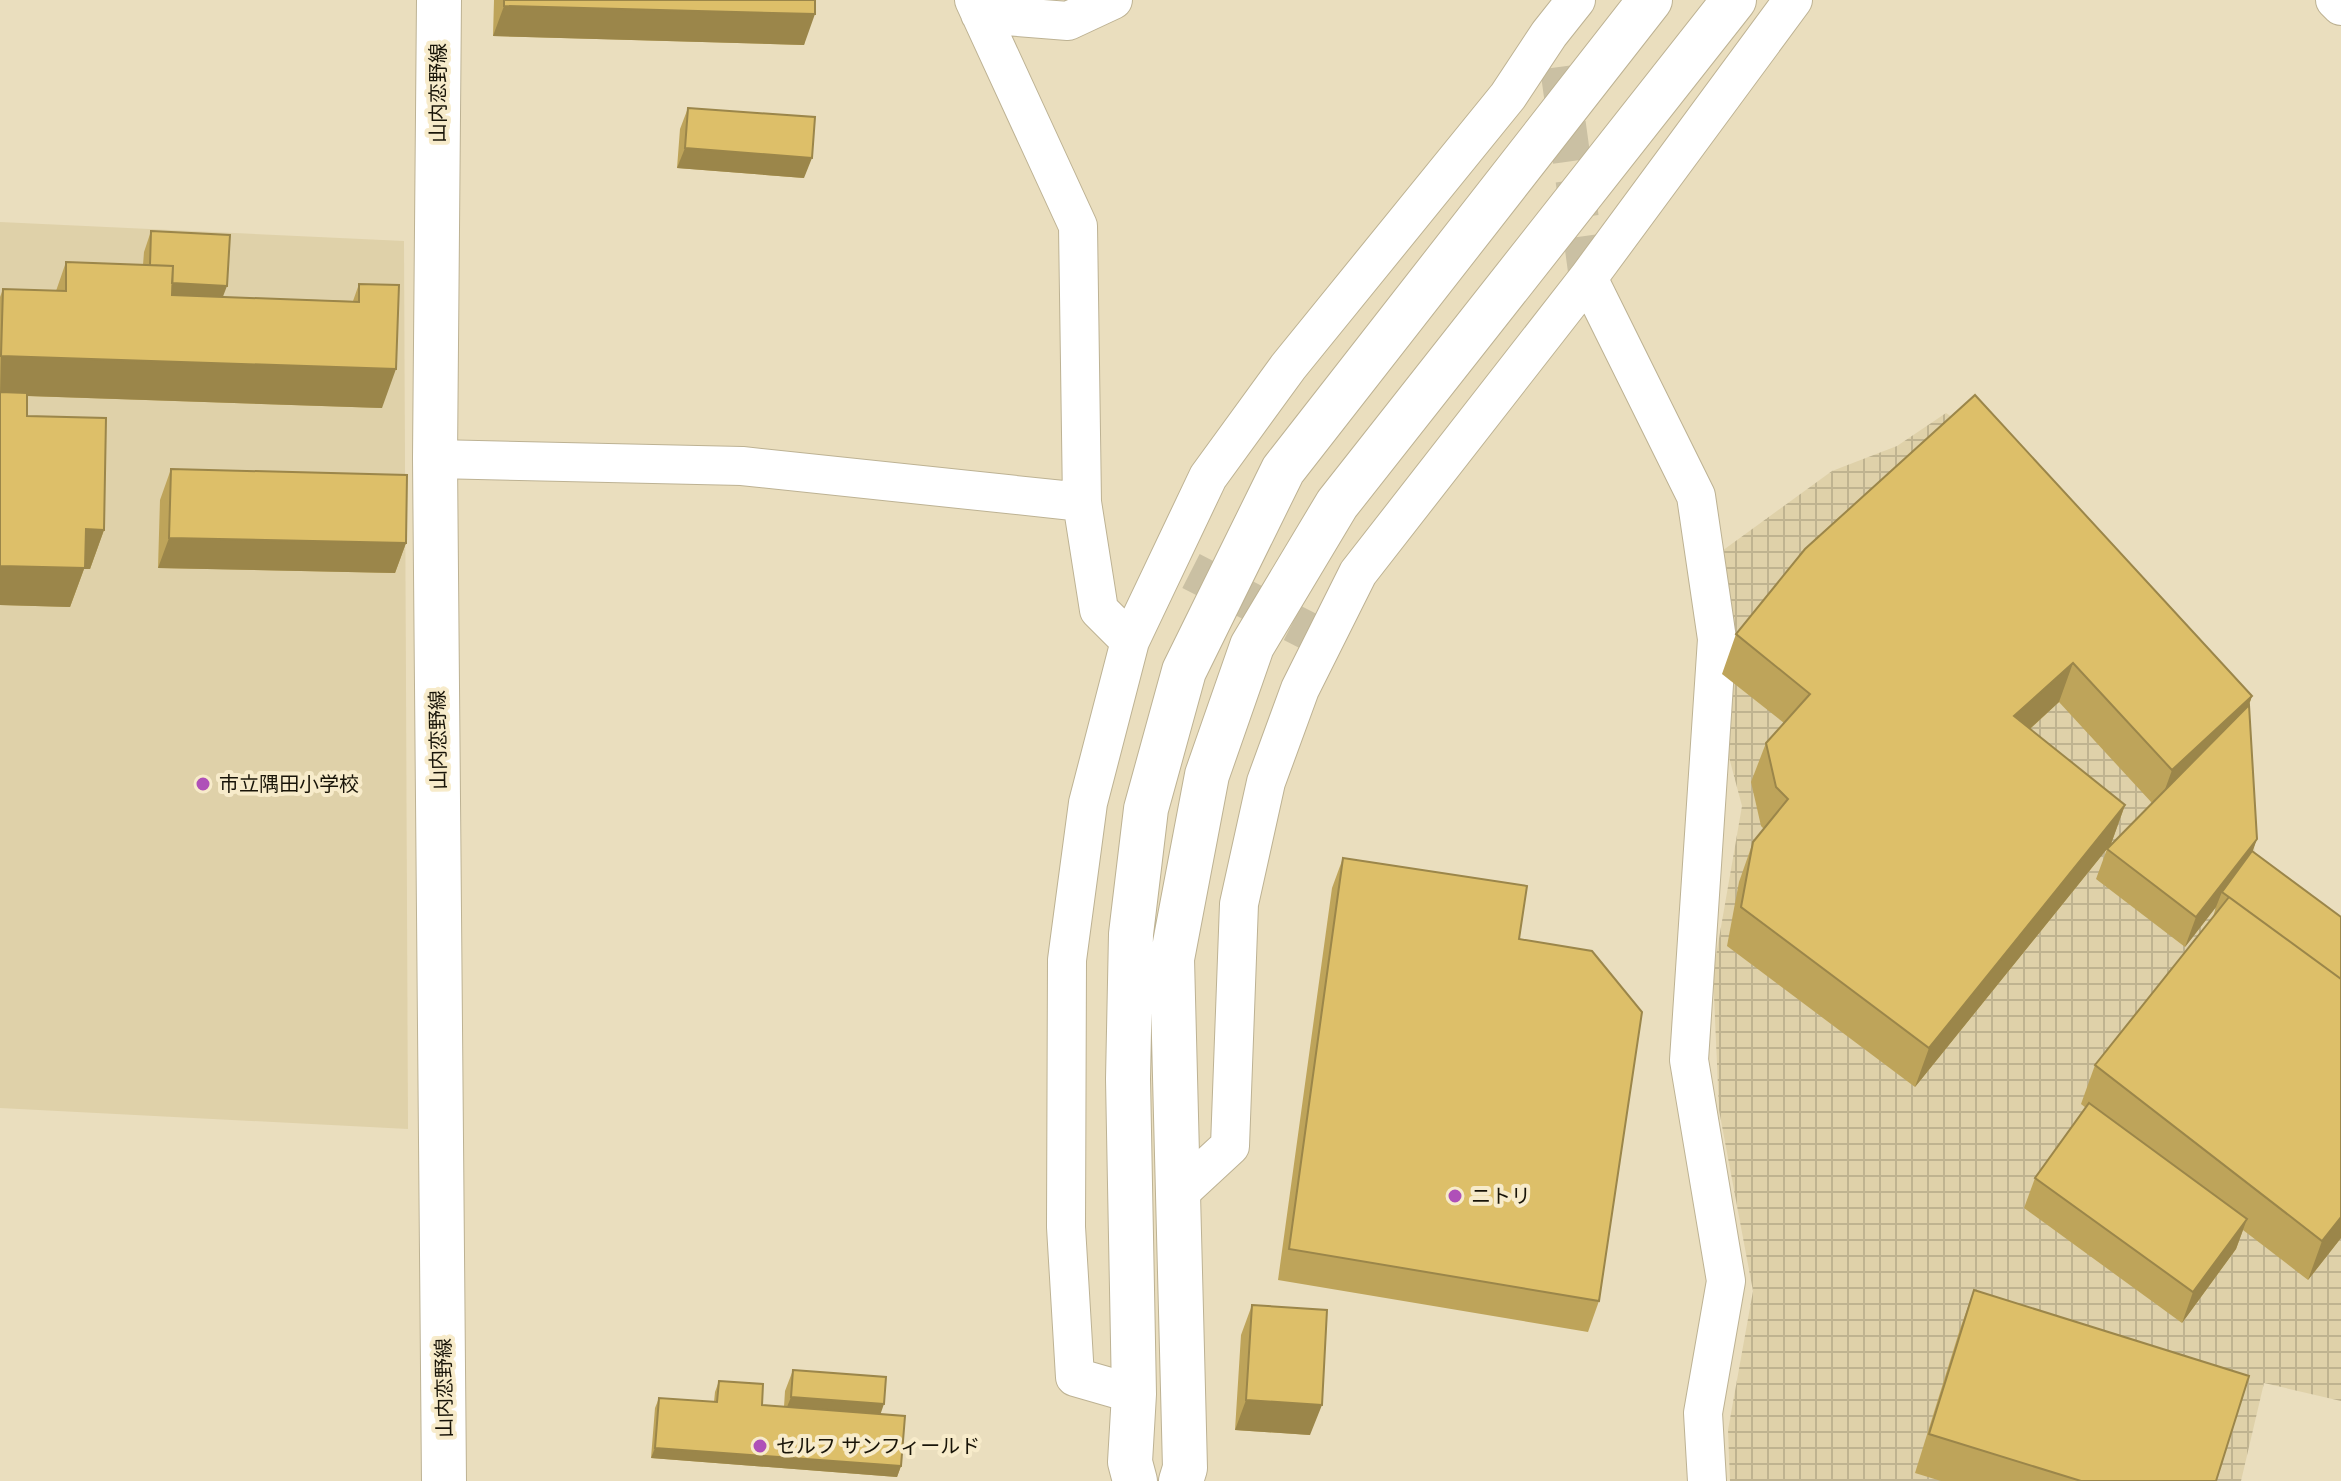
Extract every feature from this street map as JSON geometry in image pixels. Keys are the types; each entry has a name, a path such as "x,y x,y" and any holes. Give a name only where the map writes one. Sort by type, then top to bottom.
{"street":[{"name":"山内恋野線","path":"439,0 435,459 444,1481"},
{"path":"977,7 1068,21 1113,0"},
{"path":"1134,1394 1075,1377 1066,1227 1067,960 1088,803 1130,641 1180,565 1208,477 1253,413 1498,109 1576,0"},
{"path":"1135,1481 1130,1462 1134,1394 1128,1079 1131,934 1146,809 1184,671 1283,470 1650,0"},
{"path":"1181,1481 1185,1468 1172,959 1207,775 1252,646 1337,504 1734,0"},
{"path":"1176,1196 1230,1146 1239,904 1266,782 1319,635 1358,573 1588,278 1793,0"},
{"path":"2335,0 2341,6"},
{"path":"977,7 1078,226 1082,502 1099,610 1130,641"},
{"path":"1588,278 1696,496 1717,639 1689,1060 1726,1281 1703,1413 1707,1481"},
{"path":"435,459 742,466 1082,502"}],"shaded area":[{"name":"市立隅田小学校","path":"0,222 404,241 408,1129 0,1108"},
{"path":"1946,413 2028,469 2243,728 2257,876 2341,933 2341,1401 2264,1383 2241,1481 1730,1481 1728,1430 1753,1291 1719,1110 1713,973 1742,806 1710,686 1722,551 1832,471 1897,446"}],"building":[{"path":"504,0 815,0 815,14 504,6"},
{"path":"688,108 815,117 812,158 685,148"},
{"path":"151,231 230,235 227,286 172,283 173,266 150,265"},
{"path":"66,262 173,266 172,295 359,302 359,284 399,285 396,369 1,356 3,289 66,291"},
{"path":"0,392 27,393 27,416 106,418 104,530 86,529 85,568 0,566"},
{"path":"1975,395 2252,696 2172,770 2073,663 2014,716 2125,805 1929,1048 1741,907 1753,842 1788,799 1776,787 1766,743 1810,694 1736,634 1805,549"},
{"path":"171,469 407,475 406,543 169,538"},
{"path":"2249,705 2257,839 2196,917 2107,849"},
{"path":"2252,851 2341,917 2341,979 2222,892"},
{"path":"1343,858 1527,886 1519,939 1592,951 1642,1012 1599,1301 1289,1249"},
{"path":"2229,897 2341,979 2341,1217 2322,1241 2095,1065"},
{"path":"2089,1103 2247,1219 2193,1292 2035,1178"},
{"path":"1974,1290 2249,1376 2216,1481 2081,1481 1929,1434"},
{"path":"1252,1305 1327,1310 1322,1405 1246,1400"},
{"path":"793,1370 886,1377 884,1404 791,1397"},
{"path":"719,1381 763,1384 762,1405 905,1416 901,1466 655,1448 659,1398 717,1402"}],"tunnel":[{"path":"1559,67 1588,278"},
{"path":"1191,571 1312,633"}],"place":[{"name":"市立隅田小学校","path":"203,784"},
{"name":"ニトリ","path":"1455,1196"},
{"name":"セルフ サンフィールド","path":"760,1446"}]}
